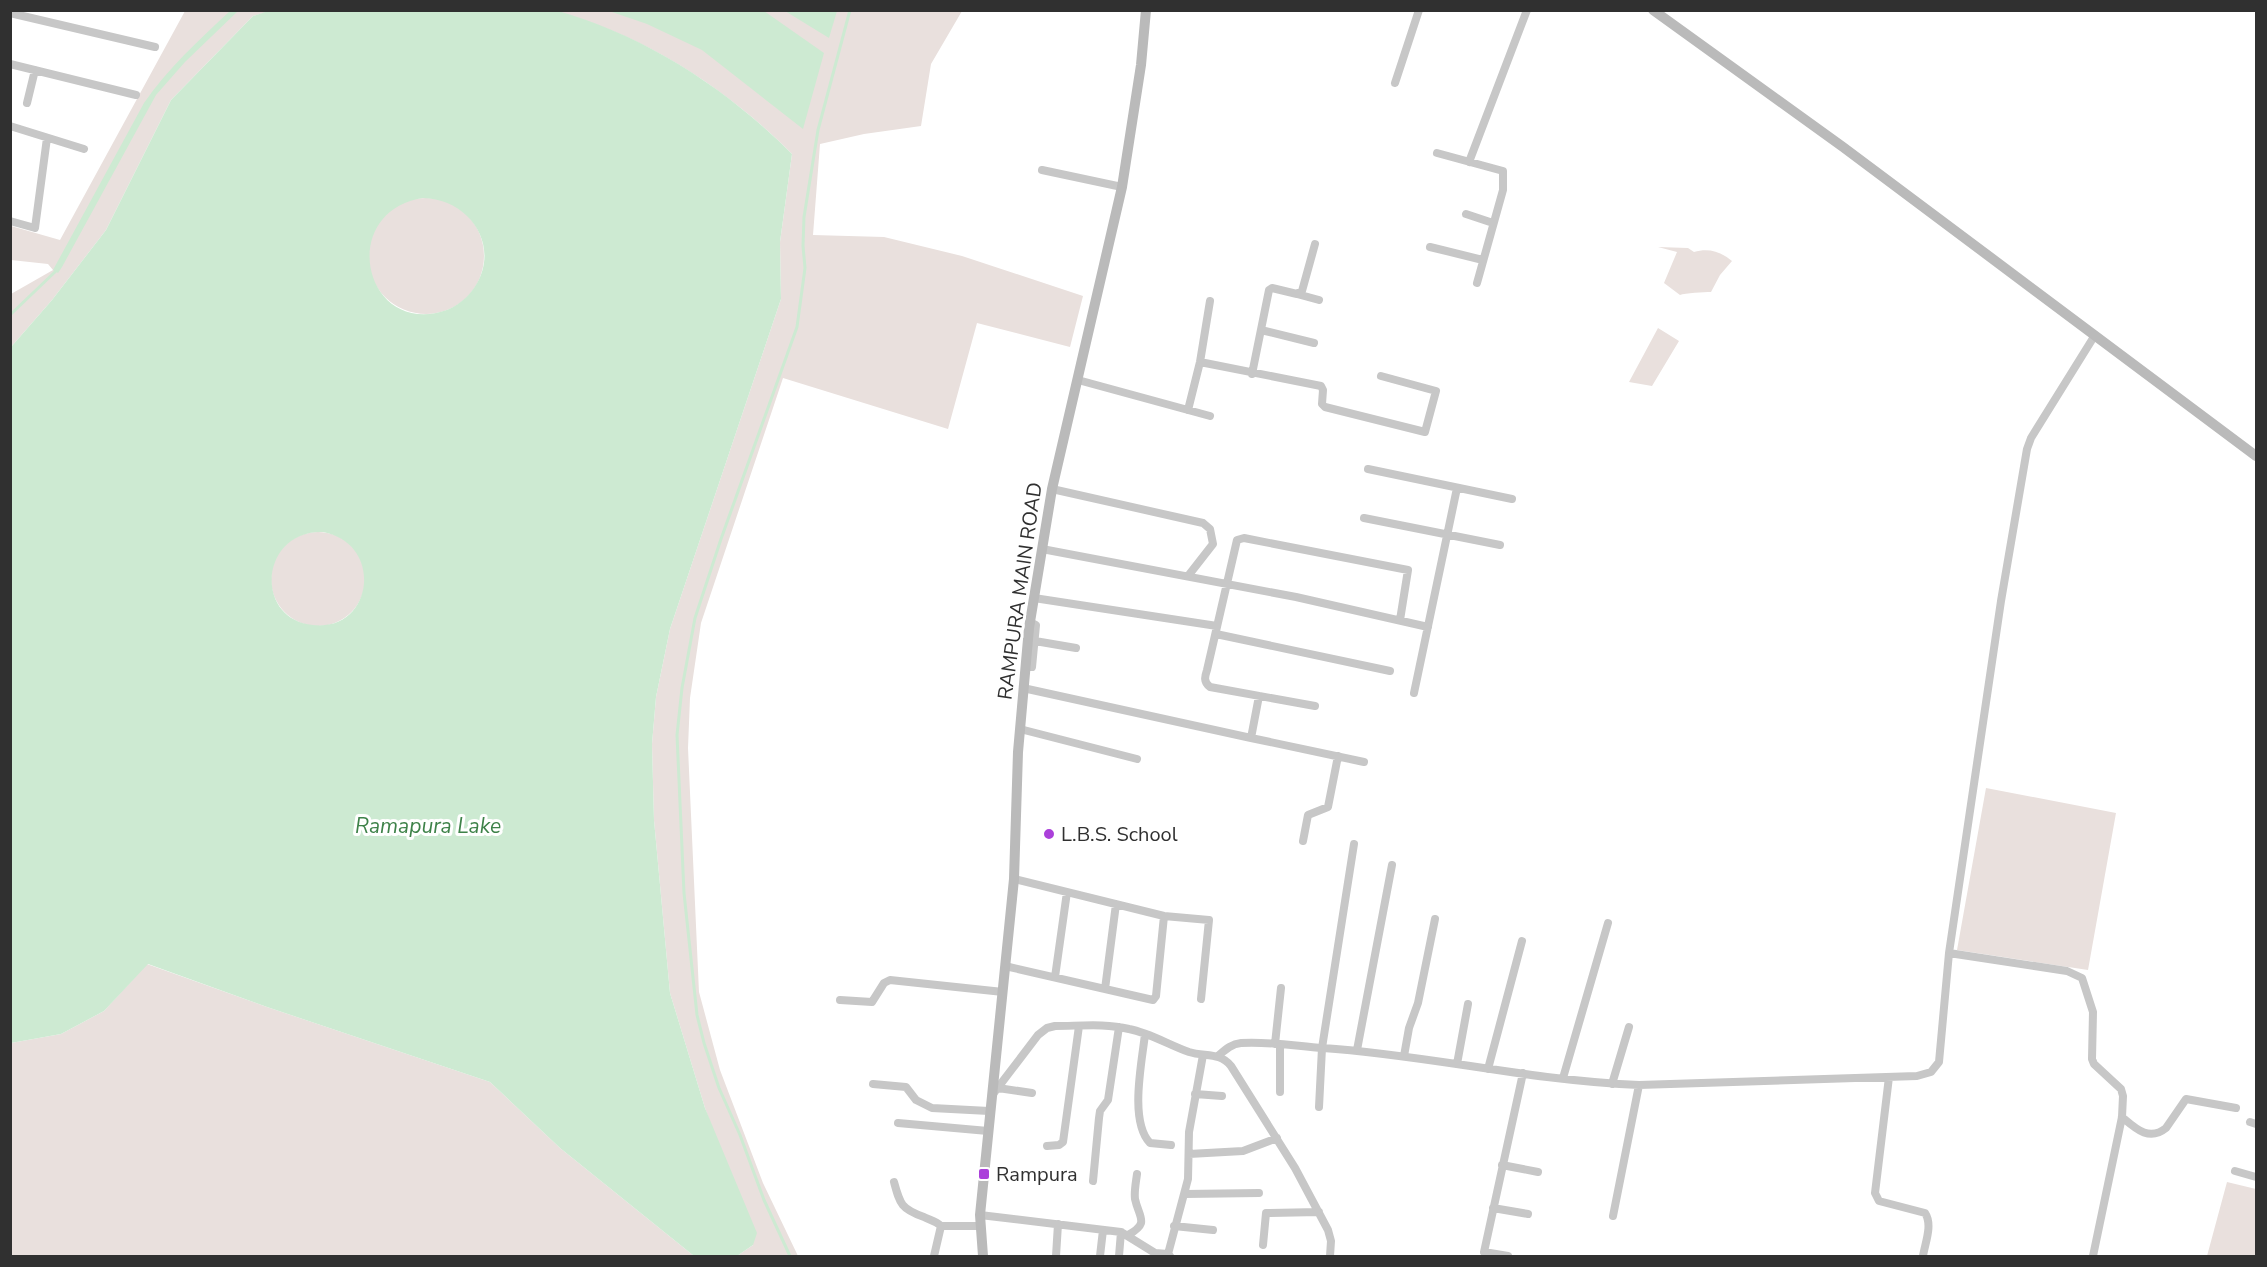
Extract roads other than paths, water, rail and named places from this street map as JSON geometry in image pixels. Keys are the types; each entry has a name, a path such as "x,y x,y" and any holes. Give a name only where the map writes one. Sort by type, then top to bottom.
{"main road":[{"name":"RAMPURA MAIN ROAD","path":"983,1257 981,1220 987,1131 1014,879 1018,752 1030,622 1052,489 1122,187 1141,65 1146,10"},
{"path":"1653,10 1844,147 2256,456"}],"street":[{"path":"1395,83 1419,10"},
{"path":"1469,162 1527,10"},
{"path":"10,13 155,47"},
{"path":"10,64 136,95"},
{"path":"27,103 35,70"},
{"path":"10,126 84,149"},
{"path":"10,221 35,228 47,138"},
{"path":"1437,153 1503,171 1503,190 1477,283"},
{"path":"1042,170 1122,187"},
{"path":"1466,214 1494,223"},
{"path":"1297,294 1302,291 1315,244"},
{"path":"1430,247 1483,260"},
{"path":"1252,374 1269,290 1272,288 1319,300"},
{"path":"1188,410 1200,362 1210,300"},
{"path":"1260,330 1314,343"},
{"path":"1218,1056 1226,1048 1235,1044 1357,1050 1488,1069 1612,1084 1639,1085 1917,1076 1931,1072 1939,1062 1949,953 2005,579 2027,449 2031,438 2095,335"},
{"path":"1200,362 1321,386 1322,404 1325,407 1422,432 1426,430 1436,391 1381,376"},
{"path":"1078,380 1210,416"},
{"path":"1368,469 1512,499"},
{"path":"1414,693 1457,488"},
{"path":"1052,489 1203,524 1210,529 1213,544 1188,576"},
{"path":"1364,518 1500,545"},
{"path":"1315,706 1209,687 1206,684 1205,679 1226,584 1236,543 1240,538 1408,570 1400,620"},
{"path":"1042,549 1188,576 1428,627"},
{"path":"1034,598 1217,626"},
{"path":"1025,667 1032,667 1035,641 1036,624 1030,622"},
{"path":"1216,634 1390,671"},
{"path":"1035,641 1076,648"},
{"path":"1023,687 1364,762"},
{"path":"1251,738 1259,696"},
{"path":"1020,729 1137,759"},
{"path":"1303,841 1308,815 1328,807 1338,756"},
{"path":"1319,1107 1322,1048 1354,844"},
{"path":"1357,1050 1392,865"},
{"path":"1014,879 1164,916 1209,920 1201,999"},
{"path":"1055,977 1067,892"},
{"path":"1105,989 1116,904"},
{"path":"1005,966 1153,1000 1155,999 1164,916"},
{"path":"1404,1056 1409,1028 1418,1003 1435,919"},
{"path":"1563,1078 1608,923"},
{"path":"1488,1069 1522,941"},
{"path":"1949,953 2067,972 2082,978 2093,1012 2092,1059 2094,1064 2121,1089 2123,1096 2122,1117 2093,1257"},
{"path":"840,1000 872,1002 884,983 890,980 1003,992"},
{"path":"1280,1092 1277,1045 1281,988"},
{"path":"1458,1064 1468,1004"},
{"path":"991,1098 1038,1035 1047,1028 1055,1026 1119,1027 1145,1034 1191,1053 1218,1056 1231,1066 1277,1138 1319,1212 1331,1241 1330,1257"},
{"path":"1047,1146 1059,1145 1063,1142 1079,1026"},
{"path":"1093,1182 1100,1111 1108,1100 1119,1027"},
{"path":"1612,1084 1629,1027"},
{"path":"1145,1034 1138,1091 1141,1122 1145,1138 1150,1143 1171,1145"},
{"path":"1124,1233 1150,1254 1169,1256 1174,1226 1185,1194 1189,1170 1189,1132 1203,1055"},
{"path":"1508,1257 1484,1252 1522,1073"},
{"path":"1889,1077 1875,1193 1879,1201 1925,1213 1928,1216 1929,1226 1923,1257"},
{"path":"873,1084 906,1087 916,1100 932,1107 990,1111"},
{"path":"1613,1216 1639,1085"},
{"path":"998,1088 1032,1093"},
{"path":"1195,1094 1222,1096"},
{"path":"2122,1117 2139,1132 2162,1132 2186,1099 2236,1108"},
{"path":"898,1123 987,1131"},
{"path":"1189,1154 1244,1150 1277,1138"},
{"path":"1503,1165 1538,1172"},
{"path":"2235,1170 2256,1177"},
{"path":"941,1226 981,1220 1058,1224 1124,1233 1139,1229 1142,1222 1135,1197 1137,1174"},
{"path":"894,1182 900,1203 905,1209 937,1222 941,1226"},
{"path":"1185,1194 1259,1193"},
{"path":"1493,1208 1528,1214"},
{"path":"1263,1245 1266,1213 1319,1212"},
{"path":"1056,1257 1058,1224"},
{"path":"934,1257 941,1226"},
{"path":"1174,1226 1213,1230"},
{"path":"1100,1257 1103,1230"},
{"path":"1119,1257 1124,1233"}],"water":[{"name":"Ramapura Lake","path":"271,10 555,10 621,34 682,67 740,107 792,154 780,242 781,299 670,629 656,697 652,744 654,820 670,993 705,1108 757,1233 753,1245 737,1256 694,1256 560,1148 490,1082 267,1007 148,964 104,1011 61,1034 11,1043 11,347 52,300 106,230 171,100 253,16","holes":["423,198 440,200 455,207 477,228 483,242 482,272 474,288 453,307 436,313 411,313 391,303 377,286 370,266 371,244 379,223 397,207","323,532 343,540 356,553 363,569 364,586 359,602 349,615 333,624 313,625 294,619 280,608 273,592 272,576 276,559 286,545 302,535"]},
{"path":"230,11 238,11 185,62 156,95 62,267 58,273 53,270 144,103 174,66"},
{"path":"609,11 764,11 824,53 803,129 702,50 647,24"},
{"path":"785,11 837,11 829,38"}],"waterway":[{"path":"790,1256 764,1200 740,1135 719,1088 697,1015 684,893 677,735 682,688 695,618 797,327 805,268 804,217 818,130 850,10"},
{"path":"10,315 57,270"}],"place":[{"name":"L.B.S. School","path":"1049,834"},
{"name":"Rampura","path":"984,1174"}]}
